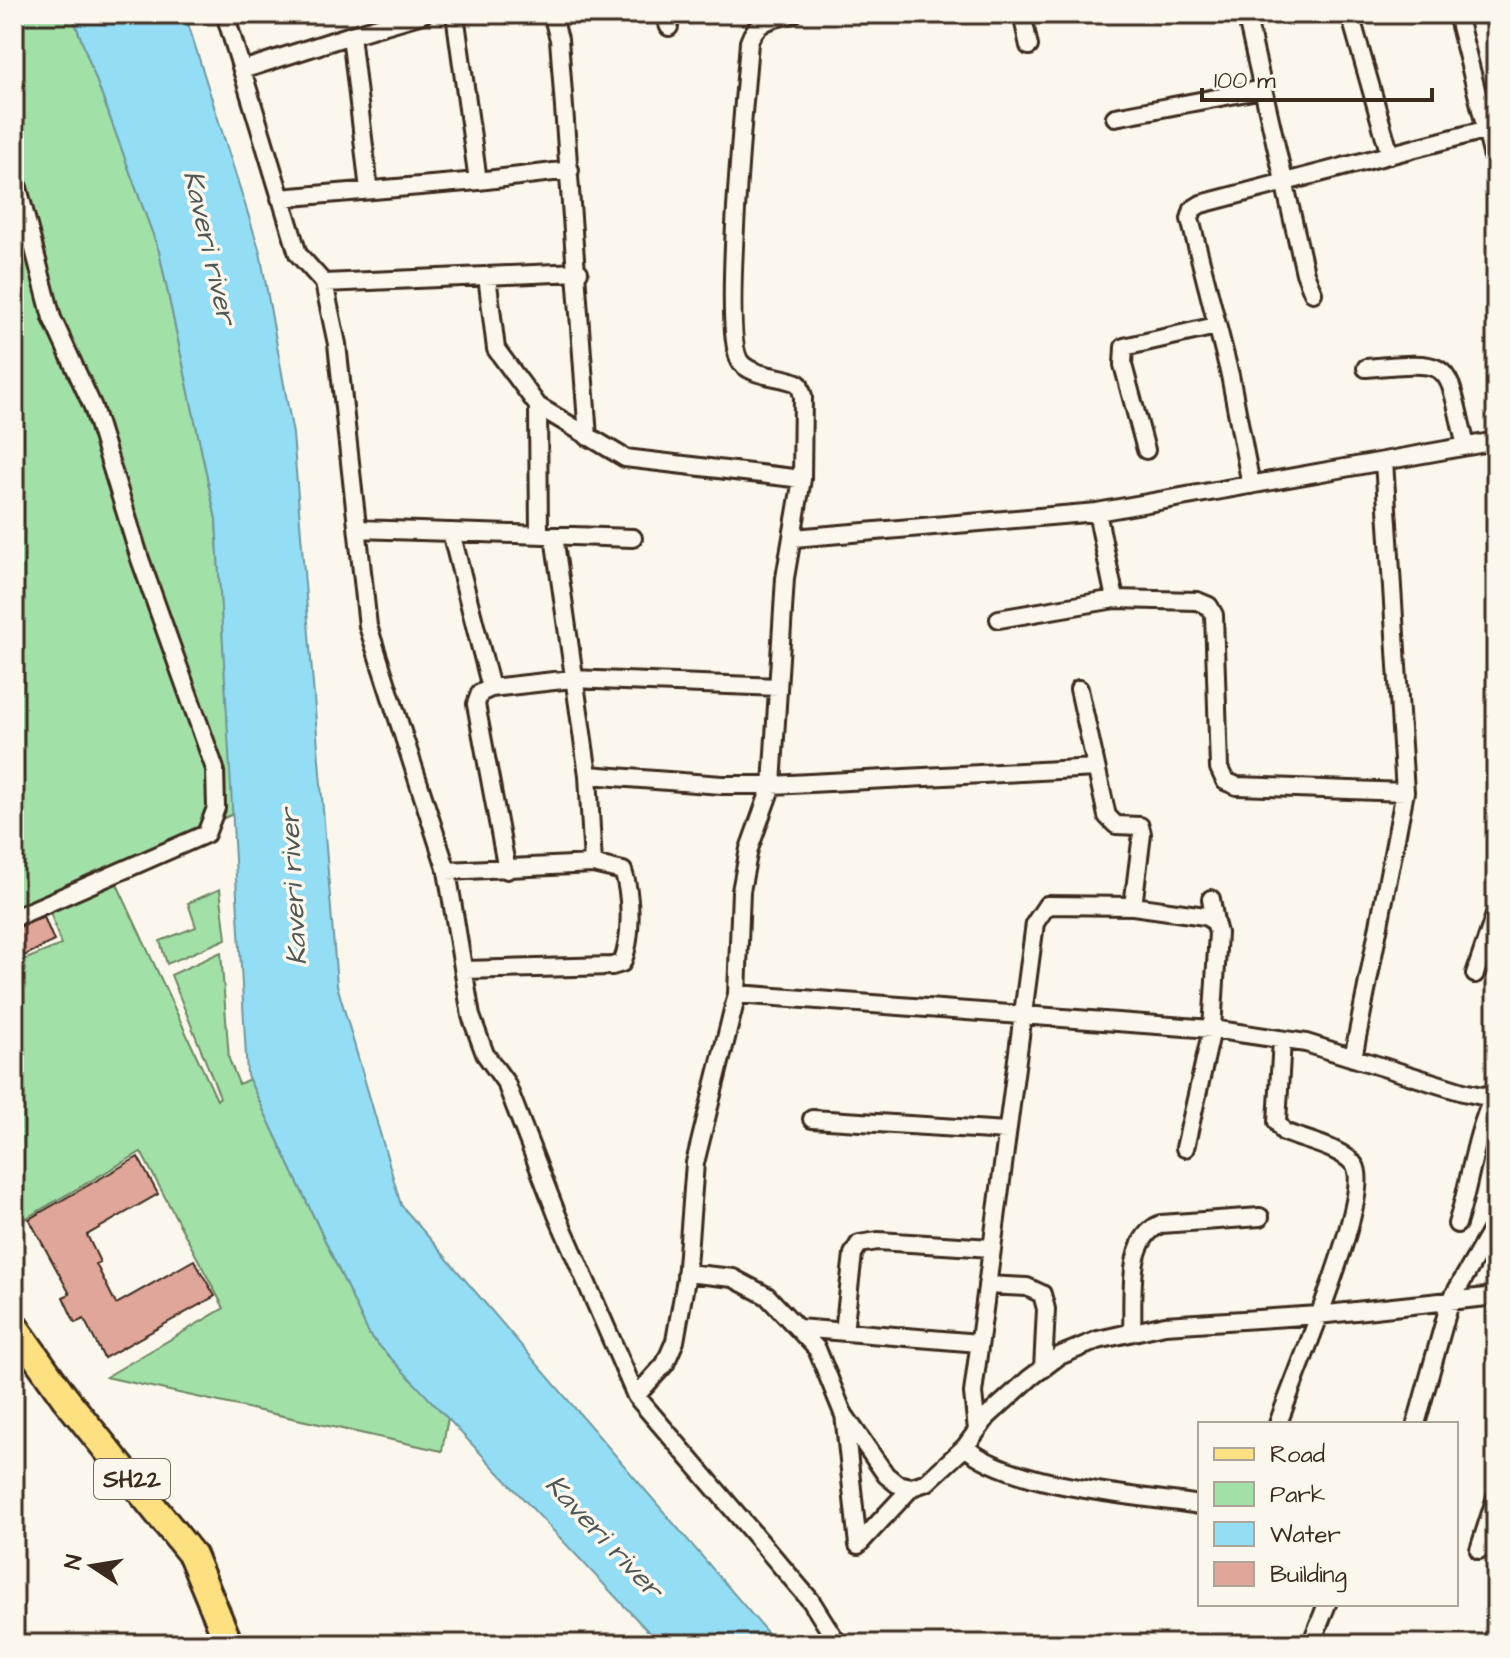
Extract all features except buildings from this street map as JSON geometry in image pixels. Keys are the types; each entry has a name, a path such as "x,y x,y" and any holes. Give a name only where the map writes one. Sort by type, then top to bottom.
{"main road":[{"name":"SH22","path":"14,1326 65,1398 192,1555 229,1644"}],"street":[{"path":"225,14 298,254 324,283 337,344 368,626 447,871 471,1016 485,1054 506,1083 557,1215 636,1396 811,1601 838,1644"},
{"path":"242,70 423,14"},
{"path":"455,14 478,181"},
{"path":"552,14 559,39 579,272 588,437"},
{"path":"636,1396 671,1353 686,1273 695,1163 737,994 741,891 749,849 772,785 785,578 802,479 803,396 799,384 787,378 757,372 742,364 732,340 749,42 752,32 768,16 793,14"},
{"path":"1022,14 1029,46"},
{"path":"1246,14 1305,273 1313,293"},
{"path":"1350,14 1390,155"},
{"path":"1457,14 1491,129 1496,169"},
{"path":"351,35 369,190"},
{"path":"1115,117 1263,89"},
{"path":"1251,485 1238,411 1190,219 1193,209 1201,204 1491,129"},
{"path":"280,198 570,170"},
{"path":"14,172 52,318 93,407 140,559 215,769 216,808 206,834 14,918"},
{"path":"324,283 579,272"},
{"path":"487,276 496,349 538,406 625,458 648,464 802,479"},
{"path":"1146,450 1123,365 1124,347 1216,326"},
{"path":"1366,368 1428,363 1438,367 1451,387 1466,446"},
{"path":"538,406 546,535 588,775 593,864"},
{"path":"794,538 1097,512 1496,441"},
{"path":"1353,1058 1405,792 1384,461"},
{"path":"1097,512 1115,599"},
{"path":"358,529 633,538"},
{"path":"451,532 491,688"},
{"path":"999,619 1115,599 1197,601 1209,606 1214,615 1219,768 1225,781 1237,786 1405,792"},
{"path":"507,870 476,704 480,693 491,688 572,679 778,687"},
{"path":"1079,689 1111,822 1140,826 1142,834 1133,906"},
{"path":"588,775 722,785 772,785 1096,768"},
{"path":"447,871 593,864 623,871 627,883 628,949 622,963 612,966 464,970"},
{"path":"1185,1148 1212,1029 1218,933 1211,899"},
{"path":"977,1430 973,1393 1035,923 1047,905 1133,906 1205,916 1215,922"},
{"path":"1475,974 1496,912"},
{"path":"737,994 1212,1029 1282,1040 1463,1092 1495,1095 1473,1146 1467,1192 1457,1224"},
{"path":"1279,1422 1340,1261 1360,1185 1358,1170 1350,1159 1284,1132 1277,1122 1282,1040"},
{"path":"812,1119 1007,1131"},
{"path":"1132,1331 1137,1250 1148,1230 1161,1224 1260,1217"},
{"path":"1417,1422 1450,1302 1496,1222"},
{"path":"844,1332 853,1254 859,1244 878,1241 992,1248"},
{"path":"686,1273 733,1278 750,1284 798,1328 817,1349 830,1389 843,1413 886,1475 897,1484 912,1487"},
{"path":"987,1285 1027,1287 1042,1294 1046,1309 1043,1369"},
{"path":"843,1413 858,1545 912,1487 927,1482 965,1447 1005,1399 1059,1356 1132,1331 1208,1321 1318,1315 1496,1296"},
{"path":"798,1328 979,1343"},
{"path":"965,1447 987,1464 1022,1475 1198,1505"},
{"path":"1479,1550 1496,1497"},
{"path":"1311,1644 1326,1606"}],"green space":[{"path":"14,14 72,14 159,251 216,519 233,814 53,895 14,908"},
{"path":"117,884 217,1100 220,1097 171,975 221,952 229,1059 239,1084 249,1079 370,1336 448,1417 442,1451 106,1377 224,1308 141,1152 14,1225 14,964 61,945 50,911"},
{"path":"220,889 226,939 167,964 160,941 196,927 188,903"}],"water":[{"name":"Kaveri river","path":"72,14 185,14 260,252 293,434 337,985 401,1205 777,1644 660,1644 370,1336 247,1075 216,519 159,251"}]}
